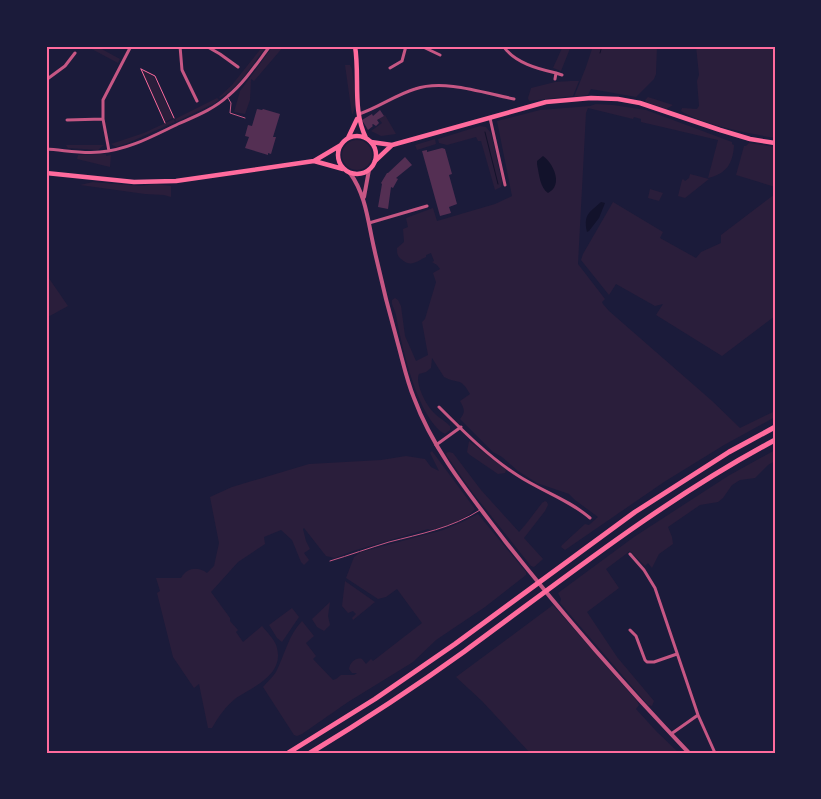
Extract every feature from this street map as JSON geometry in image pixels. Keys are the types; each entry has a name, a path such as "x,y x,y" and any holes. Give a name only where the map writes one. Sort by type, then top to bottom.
{"highway":[{"path":"288,753 375,699 455,644 635,512 721,457 775,427"},
{"path":"310,753 376,712 442,667 638,523 731,463 775,440"}],"main road":[{"path":"354,46 357,60 358,116 366,138"},
{"path":"371,142 392,145 551,101 591,98 618,99 640,103 750,139 775,143"},
{"path":"46,173 116,181 158,182 314,161 341,146 348,138 358,116"},
{"path":"348,138 357,136 366,138 371,142 375,151 375,161"},
{"path":"314,161 344,169 350,173 360,174 369,170 375,161 392,145"},
{"path":"341,146 338,158 344,169"}],"street":[{"path":"109,151 103,119 103,100 131,46"},
{"path":"180,46 182,70 197,101"},
{"path":"206,46 238,67"},
{"path":"46,149 85,153 109,151 128,146 168,129 209,110 228,97 246,78 270,46"},
{"path":"390,68 402,61 406,46"},
{"path":"421,46 440,54"},
{"path":"503,46 522,61 562,75"},
{"path":"46,80 65,66 75,53"},
{"path":"555,79 556,74"},
{"path":"358,116 406,92 424,86 447,86 514,99"},
{"path":"490,117 505,185"},
{"path":"68,120 103,119"},
{"path":"364,200 369,170"},
{"path":"350,173 359,186 364,200 368,223 409,385 423,420 436,445 480,509 557,606 603,661 689,753"},
{"path":"368,223 427,206"},
{"path":"439,407 492,456 516,474 573,504 590,518"},
{"path":"436,445 460,427"},
{"path":"630,554 644,570 655,588 698,715 716,753"},
{"path":"630,630 636,636 647,662 654,662 677,654"},
{"path":"671,734 698,715"}],"lane":[{"path":"228,97 232,103 230,112 244,118"},
{"path":"330,562 355,552 448,526 463,520 480,509"}],"path":[{"path":"165,123 141,69 155,76 174,118"}],"shaded area":[{"path":"96,46 120,59 118,63 88,47"},
{"path":"263,46 267,46 245,75 227,94 220,98 219,97 232,85"},
{"path":"273,46 284,46 254,81 251,79 250,100 245,114 234,112 240,91"},
{"path":"563,46 571,46 561,71 553,68"},
{"path":"593,46 657,46 656,74 654,79 636,97 591,89 588,95 574,97"},
{"path":"696,46 775,46 775,138 713,124 681,111 682,108 697,109 699,106 697,81 699,75"},
{"path":"345,65 350,65 352,69 355,105 352,115"},
{"path":"142,70 154,77 173,118 165,122"},
{"path":"579,81 573,96 529,101 531,88 555,82"},
{"path":"648,97 673,105 666,109 646,102 645,100"},
{"path":"217,98 219,100 215,103 176,122 175,119"},
{"path":"596,104 646,110 732,142 734,145 732,158 724,171 708,178 718,140 641,122 641,119 634,117 633,119 588,108 586,113 578,264 605,299 602,302 609,311 711,400 740,428 775,411 775,417 724,445 664,482 565,550 561,547 562,545 585,524 589,525 598,517 569,494 537,483 493,452 460,419 464,410 460,401 470,394 467,388 461,383 444,377 432,358 431,368 419,374 419,386 429,407 450,426 450,430 445,434 435,426 419,398 412,380 392,300 395,298 398,300 401,306 405,336 416,361 428,355 422,322 425,319 436,282 433,273 440,269 432,262 434,261 431,253 414,263 405,262 399,257 397,248 404,242 403,229 408,227 406,218 433,208 437,221 495,204 512,196 497,121 540,110"},
{"path":"385,115 396,134 381,136 371,131 382,123 379,119"},
{"path":"174,119 175,122 128,143 116,147 111,144 144,133"},
{"path":"480,126 486,127 491,133 502,182 501,187 495,190 481,141 478,141 476,137 447,145 439,143 438,139"},
{"path":"435,139 436,144 417,150 415,145"},
{"path":"357,140 368,144 372,155 368,166 357,170 346,166 342,155 346,144"},
{"path":"749,143 775,147 775,187 736,175 744,146"},
{"path":"66,145 104,145 98,150 68,148"},
{"path":"106,154 106,156 111,155 110,167 77,159 78,155"},
{"path":"543,156 553,169 556,180 553,189 548,193 542,184 537,164 537,161"},
{"path":"690,174 709,179 685,198 678,196 682,180 685,181 689,178"},
{"path":"93,182 140,186 156,184 171,186 171,197 80,185"},
{"path":"650,189 663,193 659,201 648,198"},
{"path":"775,194 775,316 722,356 656,315 663,304 655,306 616,284 609,295 581,260 613,202 663,232 660,238 696,258 701,252 721,243 721,235"},
{"path":"601,202 605,203 599,218 587,232 586,221 588,214"},
{"path":"46,274 68,306 46,318"},
{"path":"469,441 503,467 506,470 505,473 498,474 470,455 467,452"},
{"path":"775,450 775,461 755,478 740,480 732,485 718,502 700,505 668,527 673,544 659,554 652,568 648,563 645,566 630,551 606,569 619,588 587,612 617,657 654,701 652,706 648,705 560,603 561,599 558,593 634,537 728,476"},
{"path":"432,451 475,509 466,517 448,525 428,529 335,558 326,556 304,528 306,541 310,549 304,553 309,560 304,565 292,540 281,530 264,537 265,544 238,562 211,592 238,630 236,632 243,642 262,626 275,642 278,657 272,673 266,679 236,698 222,712 212,728 208,728 199,684 194,688 173,657 157,593 160,591 156,578 181,578 192,569 200,569 207,573 214,566 219,543 210,497 232,487 309,464 381,460 406,456 425,459 431,467 439,471 430,453"},
{"path":"446,453 453,453 481,490 519,532 542,503 547,502 548,505 545,511 524,538 543,559 534,567 531,566 472,492 447,456"},
{"path":"478,514 526,572 526,575 485,607 436,640 413,662 348,702 302,734 294,735 263,687 276,672 290,639 302,621 314,636 306,643 316,656 313,659 333,680 341,675 354,675 357,673 352,673 349,669 353,661 362,659 366,664 371,659 373,661 422,623 397,589 386,597 378,599 346,578 354,557 361,552 443,530"},
{"path":"345,581 375,602 353,620 352,618 356,614 353,611 348,613 342,606"},
{"path":"330,602 328,616 330,625 324,631 317,627 312,619"},
{"path":"553,605 637,701 639,705 636,709 679,753 530,753 482,701 456,677"},
{"path":"292,608 299,617 282,642 277,638 269,625"}],"building":[{"path":"257,109 280,114 273,137 276,137 271,154 268,153 268,155 245,148 249,137 245,136 248,125 252,126"},
{"path":"380,110 384,116 377,120 379,123 376,126 373,124 368,130 362,120 372,114 373,116"},
{"path":"445,149 452,174 449,175 457,204 449,207 451,213 440,216 422,151 427,150 427,152"},
{"path":"405,157 412,165 396,178 398,179 393,188 391,187 388,209 378,207 381,183 387,173"}],"waterway":[{"path":"600,53 602,46"},
{"path":"485,132 498,184"}]}
